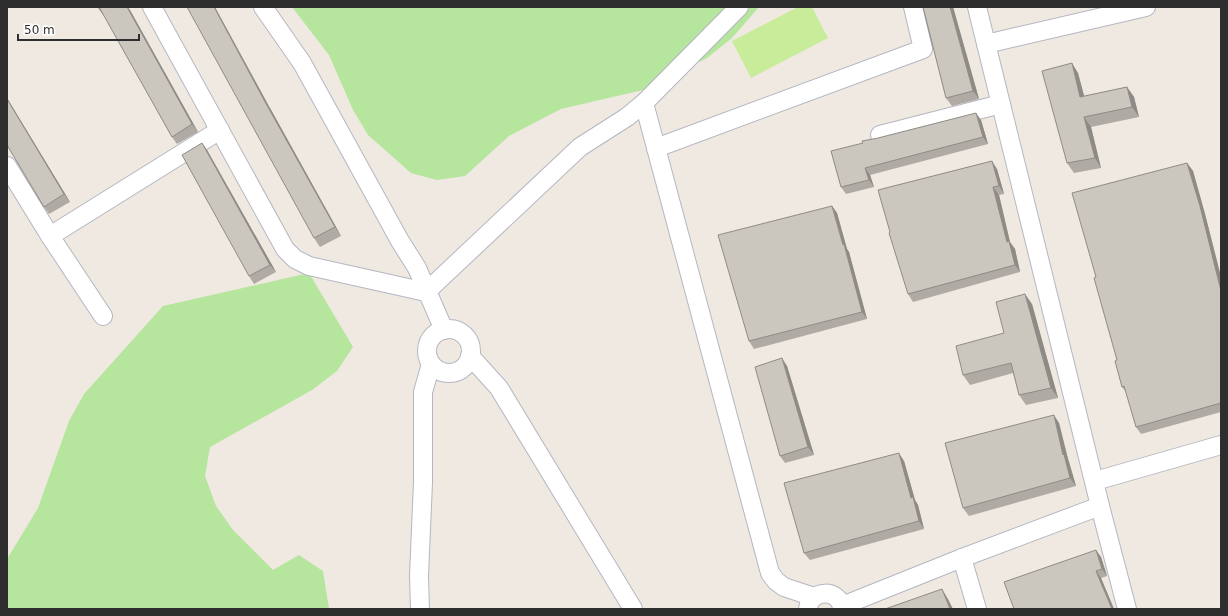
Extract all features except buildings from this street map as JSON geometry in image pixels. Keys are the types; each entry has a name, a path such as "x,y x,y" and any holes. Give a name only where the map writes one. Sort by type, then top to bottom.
{"lane":[{"path":"152,7 285,249 295,259 309,266 426,292"},
{"path":"263,7 302,63 400,241 417,268 426,292 444,330"},
{"path":"426,292 580,148 626,118 644,103 739,7"},
{"path":"656,148 923,49 913,7"},
{"path":"977,7 1100,506 1127,609"},
{"path":"986,44 1146,7"},
{"path":"644,103 770,573 776,581 811,603 819,594 830,594 836,596 842,607 962,558 1100,506"},
{"path":"880,136 1001,104"},
{"path":"50,236 220,130"},
{"path":"7,166 50,236 103,316"},
{"path":"444,330 458,332 464,336 468,342 470,349 468,363 456,372 442,372 436,369 427,358 426,350 428,344 437,333 444,330"},
{"path":"470,356 499,388 629,607"},
{"path":"420,609 419,576 423,482 423,392 431,364"},
{"path":"1094,481 1221,445"},
{"path":"962,558 977,609"}],"green space":[{"path":"292,7 759,7 732,38 707,58 643,90 561,109 509,136 465,176 437,180 411,173 368,135 353,110 329,55"},
{"path":"798,7 812,7 828,38 751,78 732,41"},
{"path":"309,273 353,347 337,371 312,390 210,447 205,476 216,506 233,530 273,570 299,555 323,571 329,609 7,609 7,559 38,508 69,421 84,394 163,306"}]}
